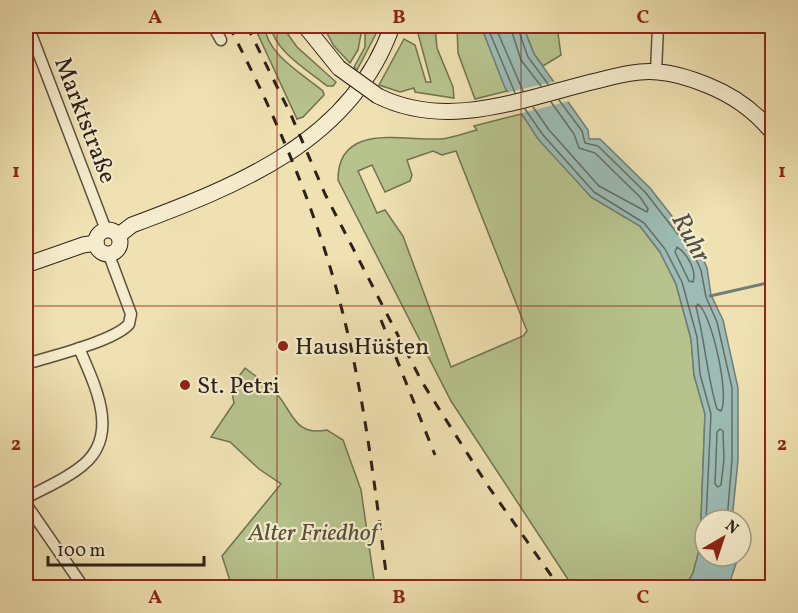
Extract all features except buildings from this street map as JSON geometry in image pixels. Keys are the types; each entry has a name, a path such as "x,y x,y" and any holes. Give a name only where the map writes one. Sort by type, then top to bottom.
{"street":[{"name":"Marktstraße","path":"28,26 112,233"},
{"path":"213,26 221,40"},
{"path":"112,233 120,246 116,252 109,255 102,253 96,243 98,235 112,233 250,177 312,138 365,76 381,52 392,26"},
{"path":"656,72 658,26"},
{"path":"309,28 339,68 378,96 422,111 455,113 478,110 627,74 656,72 674,74 717,89 749,109 772,132"},
{"path":"26,265 83,245 96,243"},
{"path":"26,364 79,348 120,332 129,324 131,314 109,255"},
{"path":"26,498 83,465 97,446 102,409 79,348"},
{"path":"26,504 84,588"}],"green space":[{"path":"254,26 265,26 271,45 278,54 323,91 324,95 303,117 297,119"},
{"path":"271,26 282,26 297,47 336,82 333,86 327,86 285,52 273,35"},
{"path":"323,26 380,26 357,70 354,67 365,47 365,31 361,34 358,50 350,63 334,46"},
{"path":"416,26 435,26 437,48 453,87 454,98 415,92 414,88 400,92 379,85 404,39 415,45 426,82 431,82"},
{"path":"457,26 481,26 507,91 475,99 458,53"},
{"path":"523,26 557,26 561,55 543,66 534,54"},
{"path":"521,114 591,197 640,226 660,252 676,284 691,339 694,375 705,414 701,508 693,508 694,568 685,587 573,587 451,401 338,180 341,162 349,149 360,142 375,138 445,138 477,130 474,126","holes":["433,151 442,155 456,151 527,331 523,336 451,367 403,236 385,210 377,213 358,171 372,165 385,192 410,181 412,175 407,160"]},
{"name":"Alter Friedhof","path":"245,368 275,392 300,426 307,430 327,430 343,440 361,490 375,587 232,587 222,556 281,484 259,469 230,442 211,437 234,403 231,387"}],"water":[{"path":"481,26 523,26 534,54 588,130 589,139 600,139 650,188 700,252 707,268 711,295 723,320 738,388 738,460 733,508 701,508 705,414 694,375 691,339 676,284 660,252 640,226 591,197 538,139 505,88"},
{"path":"694,568 735,568 728,587 685,587"}],"pier":[{"path":"557,81 570,101 518,114 505,93"}],"waterway":[{"path":"710,296 772,282"}],"railway":[{"path":"229,26 264,96 295,168 334,280 352,351 364,418 388,588"},
{"path":"247,26 291,115 325,194 422,382 488,486 560,588"},
{"path":"381,320 435,455"}],"place":[{"name":"Haus Hüsten","path":"283,346"},
{"name":"St. Petri","path":"185,385"}],"water label":[{"name":"Ruhr","path":"692,237"}]}
